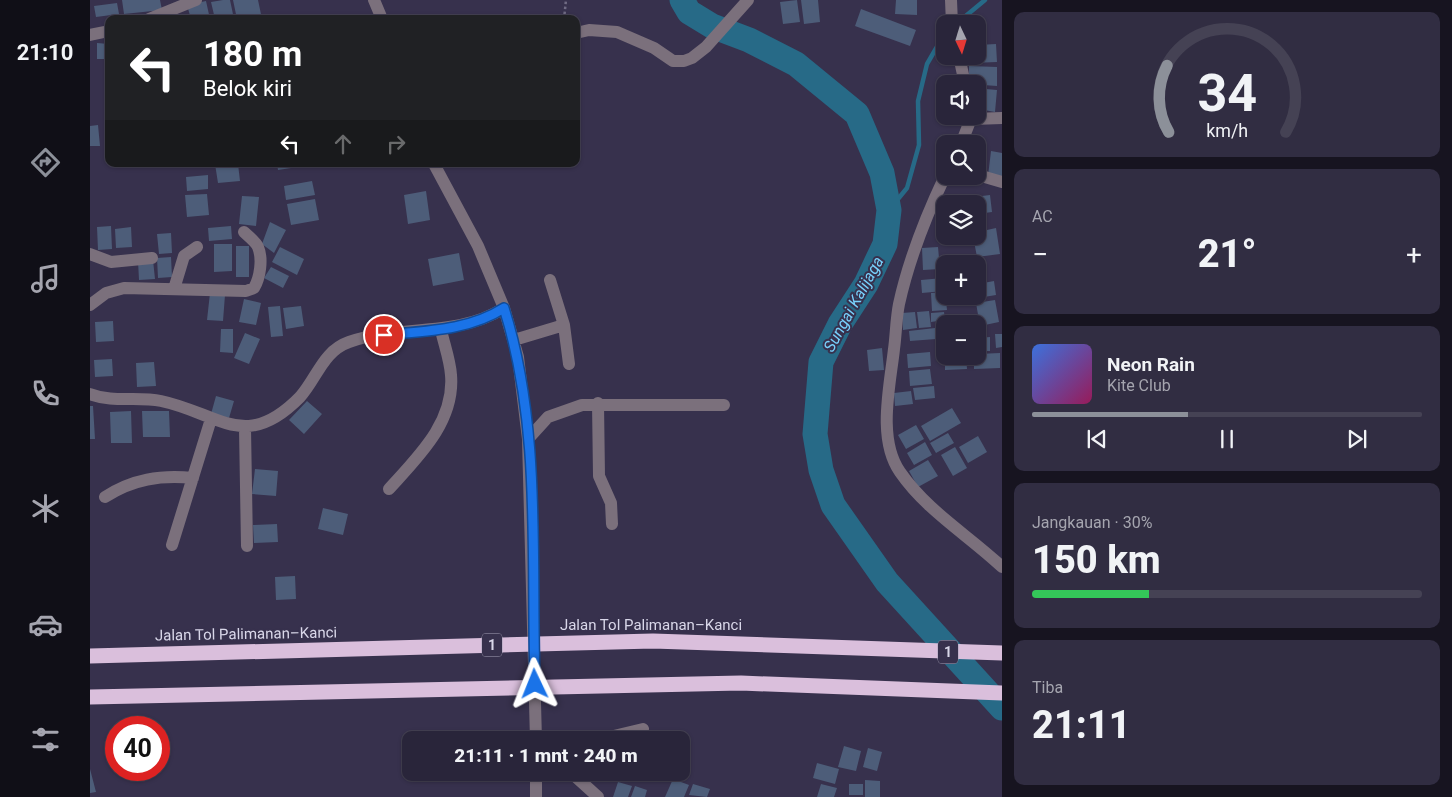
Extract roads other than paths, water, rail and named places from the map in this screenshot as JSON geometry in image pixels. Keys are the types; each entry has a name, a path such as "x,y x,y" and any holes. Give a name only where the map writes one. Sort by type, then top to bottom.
{"highway":[{"name":"Jalan Tol Palimanan–Kanci","path":"90,656 653,641 735,642 1002,653"},
{"path":"90,697 741,683 1002,693"}],"street":[{"path":"159,15 196,0"},
{"path":"374,0 380,15"},
{"path":"580,33 589,30 617,32 677,62 692,58 706,47 748,0"},
{"path":"90,35 105,32"},
{"path":"986,118 1002,118"},
{"path":"436,167 478,246 504,308 514,340 528,439 536,731"},
{"path":"986,177 1002,182"},
{"path":"941,185 931,206 899,305 888,401 888,430 893,457 899,471 937,514 980,546 1002,567"},
{"path":"90,305 106,293 124,288 246,291 254,288 258,281 260,264 258,247 244,232"},
{"path":"174,289 184,256 197,247"},
{"path":"90,254 111,262 152,258"},
{"path":"550,280 564,326 569,364"},
{"path":"90,394 105,398 160,401 211,419 245,428 284,410 305,391 322,362 334,351 349,342 384,335 441,330 474,322 504,308"},
{"path":"514,340 564,326"},
{"path":"389,488 434,438 450,398 451,375 441,330"},
{"path":"528,439 548,417 578,406 598,403 724,405"},
{"path":"598,403 599,476 611,503 612,524"},
{"path":"172,545 211,419"},
{"path":"245,428 247,546"},
{"path":"104,497 135,481 149,478 168,476 193,478"},
{"path":"635,731 643,729"},
{"path":"536,781 536,797"},
{"path":"580,781 598,797"}],"waterway":[{"name":"Sungai Kalijaga","path":"682,0 689,12 712,26 749,40 796,64 857,114 882,173 889,210 885,244 866,284 840,324 821,362 815,434 821,470 833,505 887,582 1002,708"},
{"path":"967,15 985,0"},
{"path":"889,210 907,188 919,145 918,101 927,64 936,48"}]}
